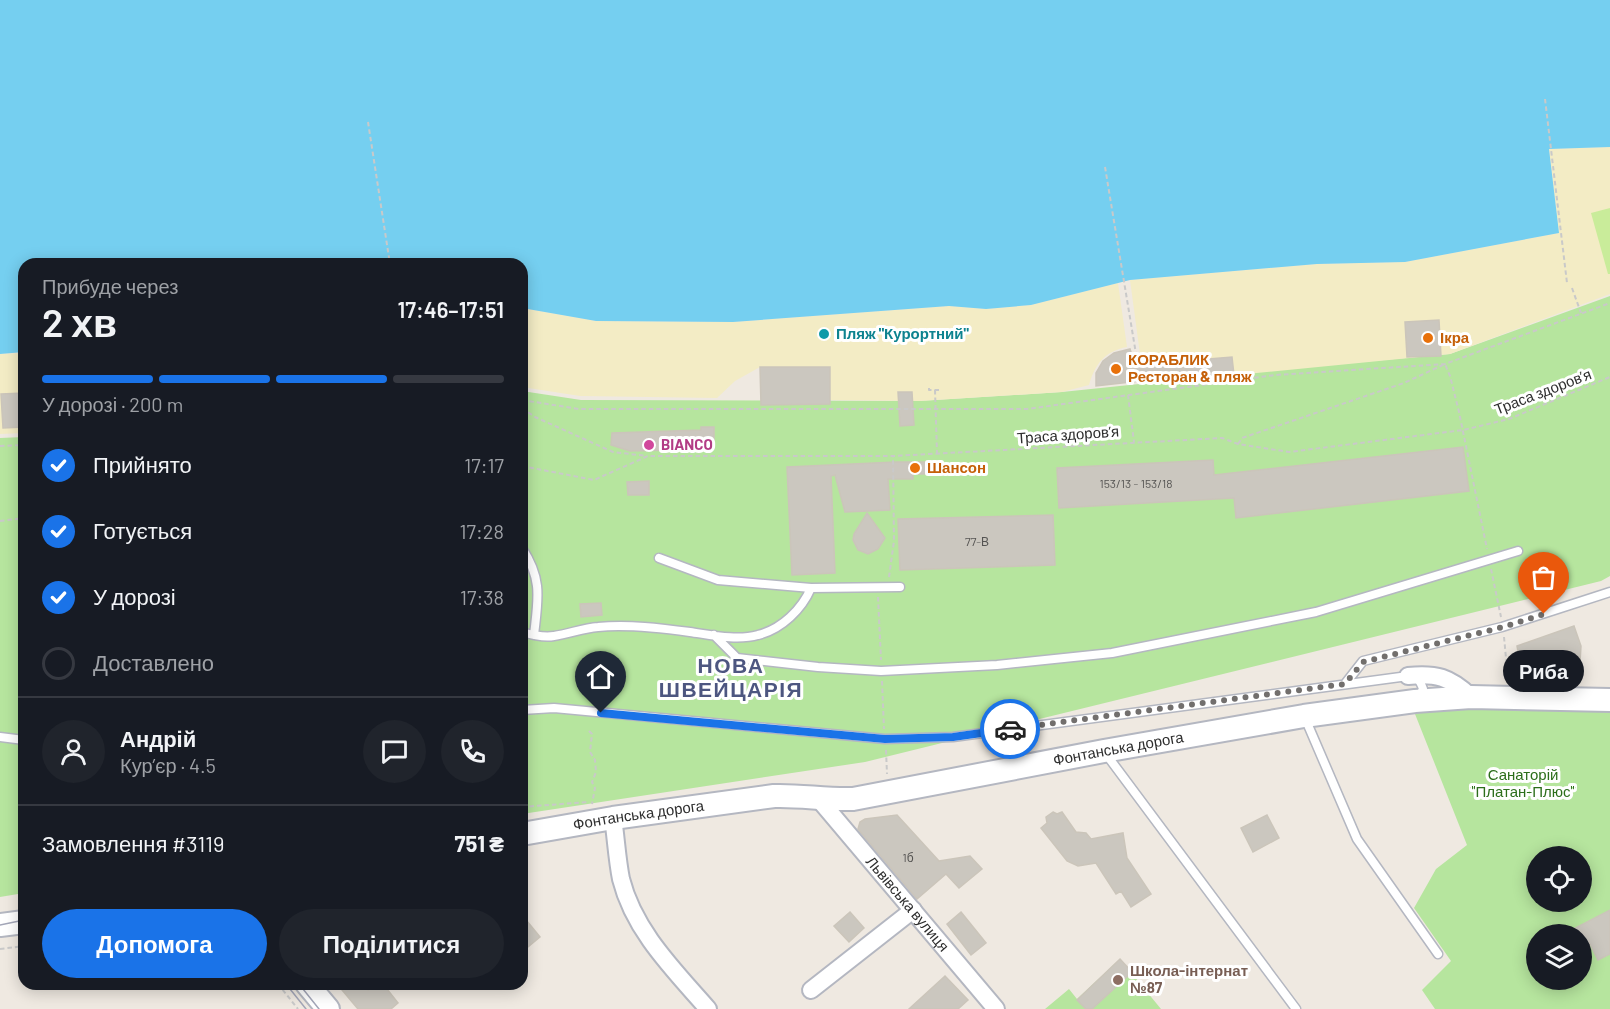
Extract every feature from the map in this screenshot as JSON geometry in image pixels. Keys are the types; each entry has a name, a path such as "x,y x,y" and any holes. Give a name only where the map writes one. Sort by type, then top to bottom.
{"main road":[{"name":"Фонтанська дорога","path":"528,833 774,796 853,799 1304,716 1415,701 1471,697 1610,700"},
{"path":"0,925 18,923"},
{"path":"312,990 328,1009"}],"street":[{"path":"1408,676 1425,674 1443,677 1471,697"},
{"name":"Львівська вулиця","path":"817,796 996,1009"},
{"path":"613,819 621,879 636,916 657,949 708,1009"},
{"path":"811,990 913,910"}],"lane":[{"path":"714,635 737,658 881,671 1020,662 1112,653 1316,612 1518,551"},
{"path":"528,557 539,592 534,635"},
{"path":"660,558 718,580 811,588 900,587"},
{"path":"528,634 553,636 599,626 672,629 740,637 758,635 773,629 790,617 805,603 811,588"},
{"path":"1345,684 1363,662 1503,627 1610,592"},
{"path":"528,710 554,708 885,739 953,737 1408,676 1417,678 1423,689 1415,701"},
{"path":"1304,716 1357,840 1438,954"},
{"path":"0,737 18,739"},
{"path":"1104,751 1296,1009"}],"path":[{"path":"1545,99 1567,283"},
{"path":"368,122 389,258"},
{"path":"1105,167 1139,372"},
{"path":"1572,288 1581,313"},
{"path":"1238,444 1242,438 1404,383 1445,364 1610,303"},
{"path":"528,401 579,409 1027,409 1275,375 1445,364"},
{"path":"1445,364 1463,430 1475,490"},
{"name":"Траса здоров’я","path":"528,467 594,480 648,456 893,456 1222,438 1238,444 1289,452 1463,430 1509,419 1610,377"},
{"path":"929,388 929,390 940,390 940,388"},
{"path":"935,390 937,454"},
{"path":"1128,395 1134,442"},
{"path":"528,412 613,452 648,456"},
{"path":"0,446 18,445"},
{"path":"878,603 877,587 889,580 894,541 893,456"},
{"path":"0,521 18,519"},
{"path":"1503,627 1510,698"},
{"path":"589,731 592,734 590,752 595,760 596,772 592,782 595,788 590,822"},
{"path":"886,750 887,774"},
{"path":"0,949 18,947"},
{"path":"283,990 298,1009"}],"green space":[{"path":"1610,208 1610,274 1608,274 1591,213"},
{"path":"1610,296 1610,576 1601,581 865,762 528,813 528,392 581,400 919,401 1062,392 1450,354"},
{"path":"18,437 18,894 0,897 0,438"},
{"name":"Санаторій \"Платан-Плюс\"","path":"1437,708 1610,712 1610,1009 1435,1009 1422,990 1451,961 1414,908 1436,869 1467,845 1415,714"},
{"name":"Школа-інтернат №87","path":"1120,959 1161,1009 1045,1009 1069,989 1077,999"}],"sand":[{"path":"1610,147 1610,294 1450,354 1144,384 1130,280 1317,264 1405,262 1559,233 1549,149"},
{"name":"Пляж \"Курортний\"","path":"1118,283 1127,347 1107,355 1102,360 1094,371 1089,385 1062,392 919,401 830,400 830,367 760,367 735,381 717,398 580,396 528,388 528,309 596,321 733,322 949,306 986,309 1031,305"},
{"path":"18,353 18,433 0,434 0,354"}],"water":[{"path":"0,0 1610,0 1610,147 1549,149 1559,233 1405,262 1317,264 1130,280 1031,305 986,309 949,306 733,322 596,321 528,309 528,258 18,258 18,352 0,354"}],"building":[{"path":"1439,320 1441,356 1407,357 1405,322"},
{"path":"1130,349 1135,365 1232,357 1234,375 1096,386 1096,373 1103,361 1114,353"},
{"path":"760,367 830,367 830,404 761,405"},
{"path":"898,392 912,392 914,425 900,426"},
{"path":"18,393 18,427 3,428 1,394"},
{"path":"701,427 714,427 714,449 630,451 611,445 612,433 701,430"},
{"path":"1463,447 1469,491 1236,518 1234,498 1059,508 1057,468 1213,460 1214,475"},
{"path":"934,462 934,474 913,474 913,479 888,479 890,510 845,512 835,475 831,476 835,573 792,575 787,467"},
{"path":"649,481 649,495 628,495 627,482"},
{"path":"867,513 885,538 878,549 868,554 858,550 853,540 854,534"},
{"path":"1053,515 1055,565 900,570 898,519"},
{"path":"601,603 602,615 581,617 580,604"},
{"path":"1574,626 1581,646 1579,677 1521,668 1517,646"},
{"path":"1053,812 1057,814 1062,812 1076,832 1086,833 1091,839 1123,833 1127,858 1151,894 1131,907 1121,891 1116,894 1096,863 1078,866 1067,861 1041,828 1047,823 1046,817"},
{"path":"897,815 939,861 970,856 982,869 959,888 946,874 917,899 858,829 860,822 865,819"},
{"path":"1267,815 1279,838 1253,852 1241,828"},
{"path":"1610,910 1610,954 1598,960 1592,948 1592,924 1583,924"},
{"path":"850,912 864,928 849,942 834,926"},
{"path":"961,912 986,943 971,955 947,924"},
{"path":"528,922 540,937 528,947"},
{"path":"1120,959 1132,972 1092,1009 1086,1009 1077,1000"},
{"path":"945,976 968,1000 958,1009 909,1009"},
{"path":"342,990 388,990 398,1003 391,1009 358,1009"}],"tram line":[{"path":"0,925 18,921"},
{"path":"291,990 306,1009"},
{"path":"304,990 319,1009"}],"way so far":[{"path":"1010,729 1345,684 1363,662 1503,627 1544,614"}],"place":[{"name":"Пляж \"Курортний\"","path":"824,334"},
{"name":"Ікра","path":"1428,338"},
{"name":"КОРАБЛИК Ресторан & пляж","path":"1116,369"},
{"name":"BIANCO","path":"649,445"},
{"name":"Шансон","path":"915,468"},
{"name":"Риба","path":"1544,614"},
{"name":"Школа-інтернат №87","path":"1118,980"}],"district":[{"name":"НОВА ШВЕЙЦАРІЯ","path":"731,678"}],"route":[{"path":"601,713 885,739 953,737 1010,729"}]}
